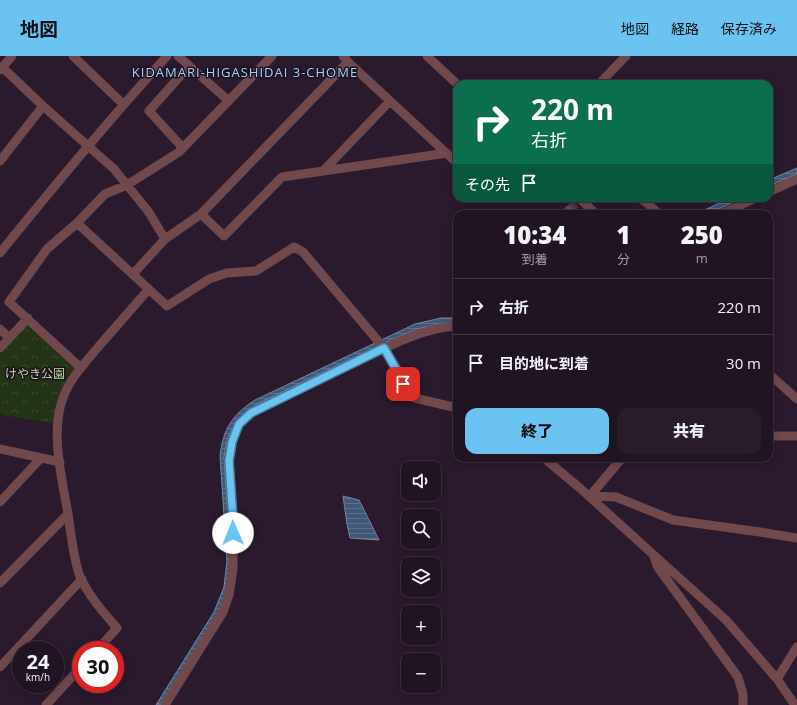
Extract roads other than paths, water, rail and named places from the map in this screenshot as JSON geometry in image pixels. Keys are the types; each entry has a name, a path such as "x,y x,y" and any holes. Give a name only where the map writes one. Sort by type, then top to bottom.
{"street":[{"path":"12,56 1,69 114,169 148,211 165,239"},
{"path":"72,56 123,104"},
{"path":"2,247 123,104 167,56"},
{"path":"178,56 229,101"},
{"path":"427,56 453,80"},
{"path":"603,80 626,56"},
{"path":"81,368 9,302 47,249 77,223 105,194 127,185 180,152 229,101 268,57"},
{"path":"133,274 165,239 201,214 346,59 453,158"},
{"path":"183,148 149,111 189,66"},
{"path":"324,170 390,101"},
{"path":"0,161 43,106"},
{"path":"201,214 224,236 282,177 447,153"},
{"path":"773,190 797,179"},
{"path":"583,202 592,210"},
{"path":"644,202 654,210"},
{"path":"730,210 747,202"},
{"path":"77,223 167,306 209,279 227,273 256,271 294,247 303,252 384,348 408,395 453,407"},
{"path":"105,641 117,628 89,592 80,574 74,551 60,462 57,424 63,397 70,383 148,289"},
{"path":"0,348 28,318"},
{"path":"165,705 222,612 229,595 233,570 233,520 229,461 232,442 239,424 251,413 384,348 426,330 453,326"},
{"path":"0,329 9,338"},
{"path":"773,378 797,399"},
{"path":"773,436 797,436"},
{"path":"0,449 60,462"},
{"path":"0,502 41,458"},
{"path":"549,462 590,496 726,620 777,679 795,705"},
{"path":"590,496 619,462"},
{"path":"590,496 616,497 673,520 797,538"},
{"path":"0,583 68,514"},
{"path":"653,555 657,566 738,677 743,694 743,705"},
{"path":"0,667 82,579"},
{"path":"777,679 797,647"},
{"path":"46,705 72,677"}],"water":[{"path":"797,168 797,174 773,184 773,178"},
{"path":"722,202 734,202 716,210 704,210"},
{"path":"441,318 453,318 453,323 444,323 417,329 384,343 257,404 238,420 230,432 224,457 231,562 228,589 218,615 161,705 156,705 214,612 224,587 227,561 220,456 221,446 226,430 230,424 240,411 255,400 415,324"},
{"path":"343,496 359,500 379,540 350,538"}],"tunnel":[{"path":"569,210 578,202"}],"district":[{"name":"KIDAMARI-HIGASHIDAI 3-CHOME","path":"245,72"}],"park label":[{"name":"けやき公園","path":"35,374"}]}
